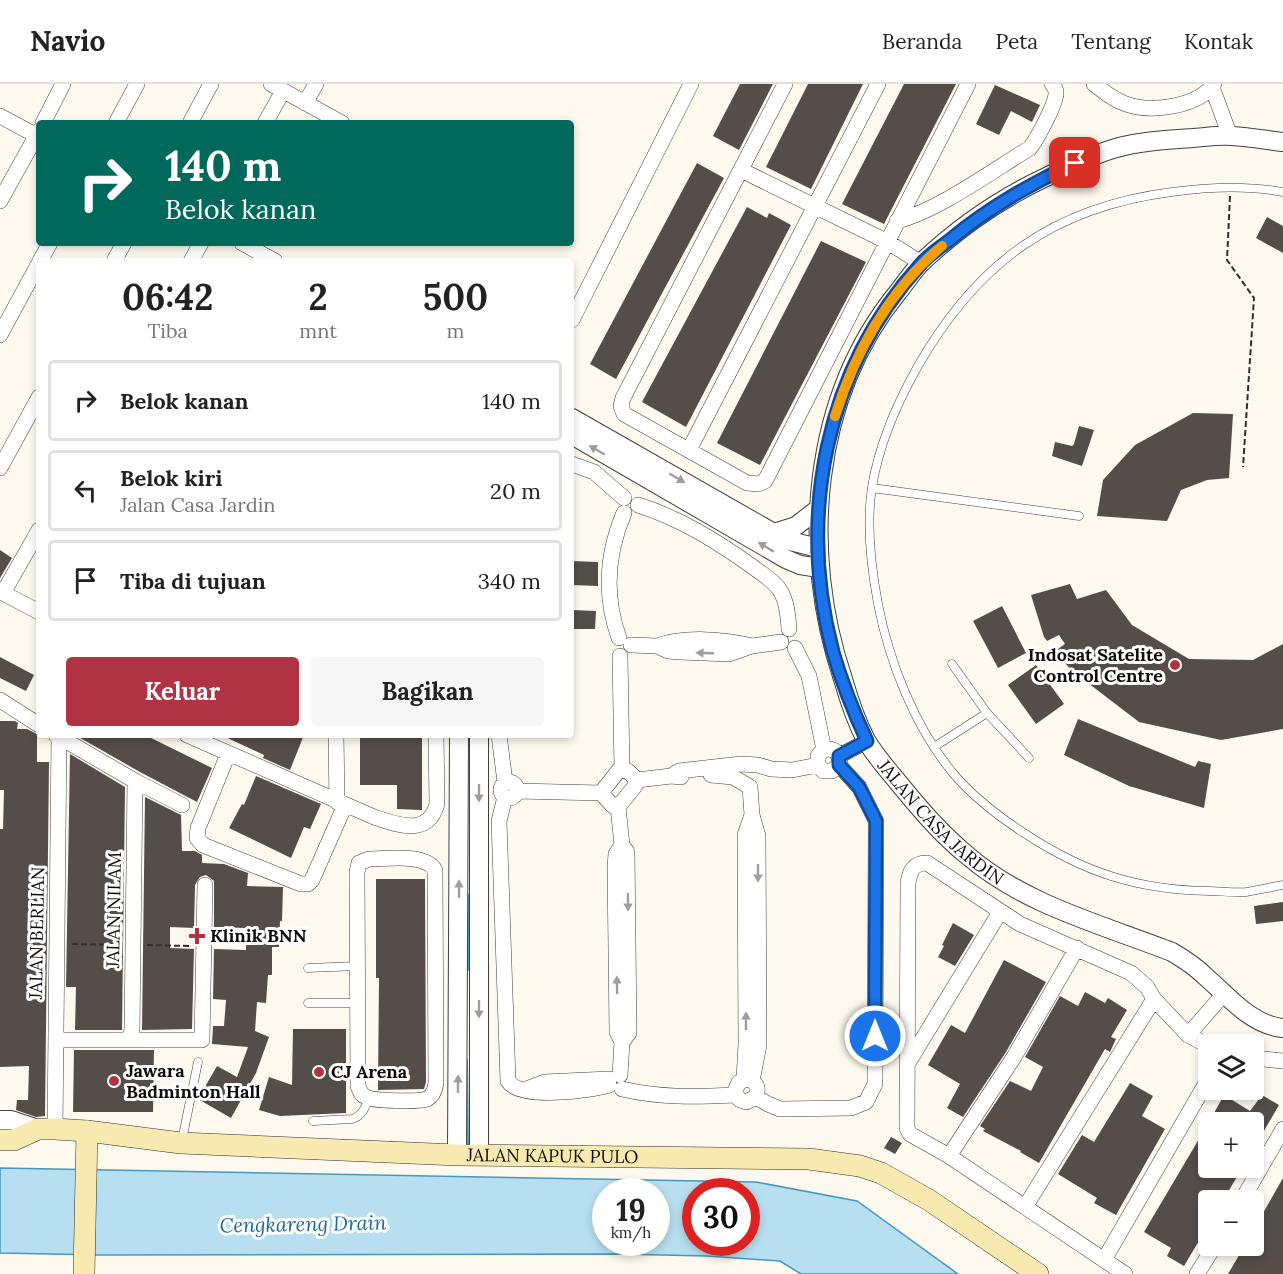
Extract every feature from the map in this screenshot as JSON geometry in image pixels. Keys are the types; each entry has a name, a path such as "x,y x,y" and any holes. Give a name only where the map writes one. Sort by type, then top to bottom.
{"main road":[{"name":"JALAN KAPUK PULO","path":"0,1140 14,1140 47,1129 87,1135 181,1143 479,1156 809,1159 860,1166 881,1173 929,1200 1038,1274"},
{"path":"84,1274 87,1135"}],"street":[{"path":"46,120 63,84"},
{"path":"118,120 137,84"},
{"path":"192,120 211,84"},
{"path":"305,103 316,84"},
{"path":"574,316 691,84"},
{"path":"785,84 623,398 621,406 624,414 747,483 758,484 765,481 968,84"},
{"path":"689,450 878,84"},
{"path":"897,221 911,218 1029,148 1035,141 1056,96 1055,87 1052,84"},
{"path":"1094,84 1129,106 1151,108 1171,107 1188,102 1203,96 1213,86 1230,136"},
{"path":"266,120 277,87 336,120"},
{"path":"0,116 36,130"},
{"name":"JALAN CASA JARDIN","path":"1283,141 1230,136 1146,141 1114,148 1075,163 1023,188 978,217 921,263 873,327 857,357 831,430 822,470 818,509 819,568 826,616 834,653 857,718 867,741 938,829 970,858 1003,881 1038,901 1172,952 1207,977 1223,995 1251,1015 1283,1028"},
{"path":"0,201 36,139"},
{"path":"741,170 888,242 921,263"},
{"path":"248,246 270,258"},
{"path":"0,335 36,269"},
{"path":"0,468 36,402"},
{"path":"574,419 774,533 796,543 818,548"},
{"path":"574,436 786,559 800,565 819,568"},
{"path":"574,465 594,472 624,506"},
{"path":"622,770 624,646 611,609 610,564 612,545 624,506 632,497 638,505 675,519 737,555 775,584 785,603 789,629 783,632 788,645 809,676 824,750"},
{"path":"774,533 796,526 818,509"},
{"path":"36,535 3,593 36,610"},
{"path":"624,646 657,646 668,642 692,640 728,641 752,646 788,645"},
{"path":"0,700 36,723"},
{"name":"JALAN BERLIAN","path":"47,1129 56,1040 57,738"},
{"path":"61,738 182,805"},
{"path":"193,738 374,817 404,825 423,824 434,814 436,738"},
{"path":"228,754 198,828 197,838 203,845 302,884 308,884 312,880 341,803 336,738"},
{"path":"457,1155 459,738"},
{"path":"478,738 479,1156"},
{"path":"500,738 509,790 499,821 509,1084 512,1087 546,1093 575,1092 617,1082 650,1095 680,1097 742,1086"},
{"path":"750,787 752,815 745,834 746,1044 740,1100 752,1101 756,1097 780,1109 851,1108 866,1102 875,1084 876,821 859,787 839,761 833,750 824,750 818,756 820,768 828,772 832,771 839,761 867,741"},
{"path":"671,776 678,771 741,764 792,770 818,765"},
{"path":"750,787 771,769"},
{"path":"601,793 616,772 622,770 634,775 637,780"},
{"path":"637,780 671,776 725,775 750,787"},
{"name":"JALAN NILAM","path":"129,1040 132,1030 135,780"},
{"path":"617,1082 622,1042 617,1032 615,867 616,855 622,845 618,807 635,786 637,780"},
{"path":"509,790 601,793 613,806 618,807"},
{"path":"369,859 420,859 432,864 437,877 435,1090 431,1096 422,1100 369,1098 361,1094 358,1086 357,966 357,872 359,863 369,859"},
{"path":"1125,1274 949,1156 910,1134 907,1128 908,883 913,867 920,863 927,863 1020,924 1131,973 1147,987 1154,999 1188,1035 1198,1040"},
{"path":"56,1040 202,1040 205,885"},
{"path":"908,1064 1000,912"},
{"path":"949,1156 1014,1058 1077,948"},
{"path":"436,983 479,983"},
{"path":"1188,1035 1223,995"},
{"path":"1025,1207 1154,999"},
{"path":"1264,1059 1283,1060"},
{"path":"1104,1260 1198,1097"},
{"name":"JALAN KAPUK PULO","path":"0,1120 11,1120 47,1129"},
{"path":"1248,1190 1283,1129"},
{"path":"1197,1274 1208,1256"}],"lane":[{"path":"1283,192 1219,187 1137,196 1084,212 1055,225 997,264 959,303 929,346 903,391 884,440 872,488 870,531 872,572 882,625 901,684 934,747 954,774 1010,824 1054,853 1096,872 1153,888 1246,892 1283,885"},
{"path":"872,488 1079,516"},
{"path":"952,664 987,713 1029,758"},
{"path":"934,747 987,713"},
{"path":"308,968 357,966"},
{"path":"308,1003 357,1003"},
{"path":"181,1143 198,1062"},
{"path":"313,1121 358,1117 363,1113 369,1098"}],"path":[{"path":"1230,188 1227,260 1254,298 1255,305 1243,467"}],"water":[{"name":"Cengkareng Drain","path":"0,1168 592,1179 592,1254 100,1255 0,1253"},
{"path":"670,1180 682,1181 682,1255 670,1255"},
{"path":"760,1183 857,1201 958,1274 801,1274 780,1261 707,1256 760,1256"}],"building":[{"path":"740,84 773,84 739,150 713,136"},
{"path":"808,84 863,84 811,189 766,167"},
{"path":"904,84 956,84 884,224 842,204"},
{"path":"995,85 1040,105 1032,122 1011,111 999,135 976,124"},
{"path":"697,163 724,178 616,379 590,364"},
{"path":"747,207 767,218 769,213 791,225 686,427 642,402"},
{"path":"1267,217 1283,226 1283,253 1256,238"},
{"path":"821,241 866,262 760,465 717,443"},
{"path":"1193,413 1233,414 1229,478 1207,480 1181,490 1167,521 1097,516 1103,480 1135,445"},
{"path":"1079,426 1094,430 1082,466 1052,456 1055,442 1072,446 1074,444"},
{"path":"0,550 12,558 0,578"},
{"path":"574,561 598,562 598,586 574,585"},
{"name":"Indosat Satelite Control Centre","path":"1070,584 1077,599 1106,590 1132,625 1189,659 1253,660 1283,644 1283,729 1221,740 1139,722 1071,670 1055,651 1065,644 1059,635 1047,641 1044,637 1031,595"},
{"path":"1002,606 1026,653 998,668 973,621"},
{"path":"574,610 596,611 595,629 574,629"},
{"path":"0,657 34,675 26,691 0,678"},
{"path":"1036,665 1064,704 1036,724 1008,685"},
{"path":"1078,719 1195,767 1198,761 1211,764 1204,808 1129,786 1064,755"},
{"path":"0,721 15,721 18,723 17,729 27,729 36,734 37,762 49,762 45,1116 36,1117 16,1110 17,1100 28,1100 29,1066 0,1067 0,829 3,829 4,790 0,790"},
{"path":"80,738 151,738 212,768 197,802"},
{"path":"227,738 303,738 290,770 263,758 264,755"},
{"path":"360,738 422,738 422,810 397,809 397,785 360,785"},
{"path":"70,754 125,787 122,1030 75,1030 76,987 66,987"},
{"path":"256,776 321,804 310,829 304,827 291,858 229,828 242,804 244,805"},
{"path":"145,797 181,815 182,851 195,851 202,855 202,863 224,864 248,873 247,886 283,887 279,947 272,947 272,975 268,975 266,1003 257,1002 255,1031 269,1037 256,1073 231,1118 198,1099 217,1066 237,1077 248,1047 212,1044 213,1026 224,1026 226,1000 213,999 214,949 246,950 246,928 214,927 214,881 206,875 200,877 195,885 194,928 170,927 170,948 194,949 192,1029 142,1030"},
{"path":"376,879 425,879 426,1082 424,1089 378,1090 379,978 376,978"},
{"path":"1283,902 1283,921 1256,924 1254,906"},
{"path":"953,923 974,935 955,966 938,957"},
{"path":"1004,960 1046,982 1006,1052 963,1117 947,1108 960,1084 928,1065 951,1025 965,1033"},
{"path":"1085,992 1105,1003 1108,998 1127,1010 1111,1037 1116,1039 1110,1052 1105,1049 1039,1163 983,1131 985,1129 980,1126 1010,1081 1031,1091 1043,1067 1025,1057 1060,996 1078,1006"},
{"name":"CJ Arena","path":"293,1029 346,1029 346,1113 280,1116 259,1110 269,1077 292,1085"},
{"name":"Jawara Badminton Hall","path":"74,1050 154,1050 153,1112 73,1112"},
{"path":"1130,1083 1153,1096 1142,1116 1165,1129 1116,1215 1094,1203 1097,1198 1058,1174 1082,1135 1094,1142"},
{"path":"1264,1096 1279,1105 1264,1131 1264,1112 1215,1112 1221,1100 1232,1100 1250,1111 1258,1100 1264,1100"},
{"path":"891,1137 902,1143 895,1154 884,1148"},
{"path":"1198,1141 1198,1178 1236,1178 1229,1190 1198,1190 1198,1242 1184,1266 1167,1256 1171,1248 1144,1232"},
{"path":"1283,1178 1283,1274 1228,1274 1239,1256 1264,1256 1264,1211"}],"waterway":[{"path":"468,969 470,895"},
{"path":"466,1060 467,1144"}],"slow traffic":[{"path":"835,416 857,357 873,327 890,301 921,263 942,246"}],"place":[{"name":"Indosat Satelite Control Centre","path":"1175,665"},
{"name":"Klinik BNN","path":"197,936"},
{"name":"CJ Arena","path":"319,1072"},
{"name":"Jawara Badminton Hall","path":"114,1081"}],"route":[{"path":"875,1036 876,821 859,787 839,765 839,756 867,741 834,653 819,568 820,489 831,430 857,357 873,327 890,301 921,263 978,217 1023,188 1075,163"}]}
